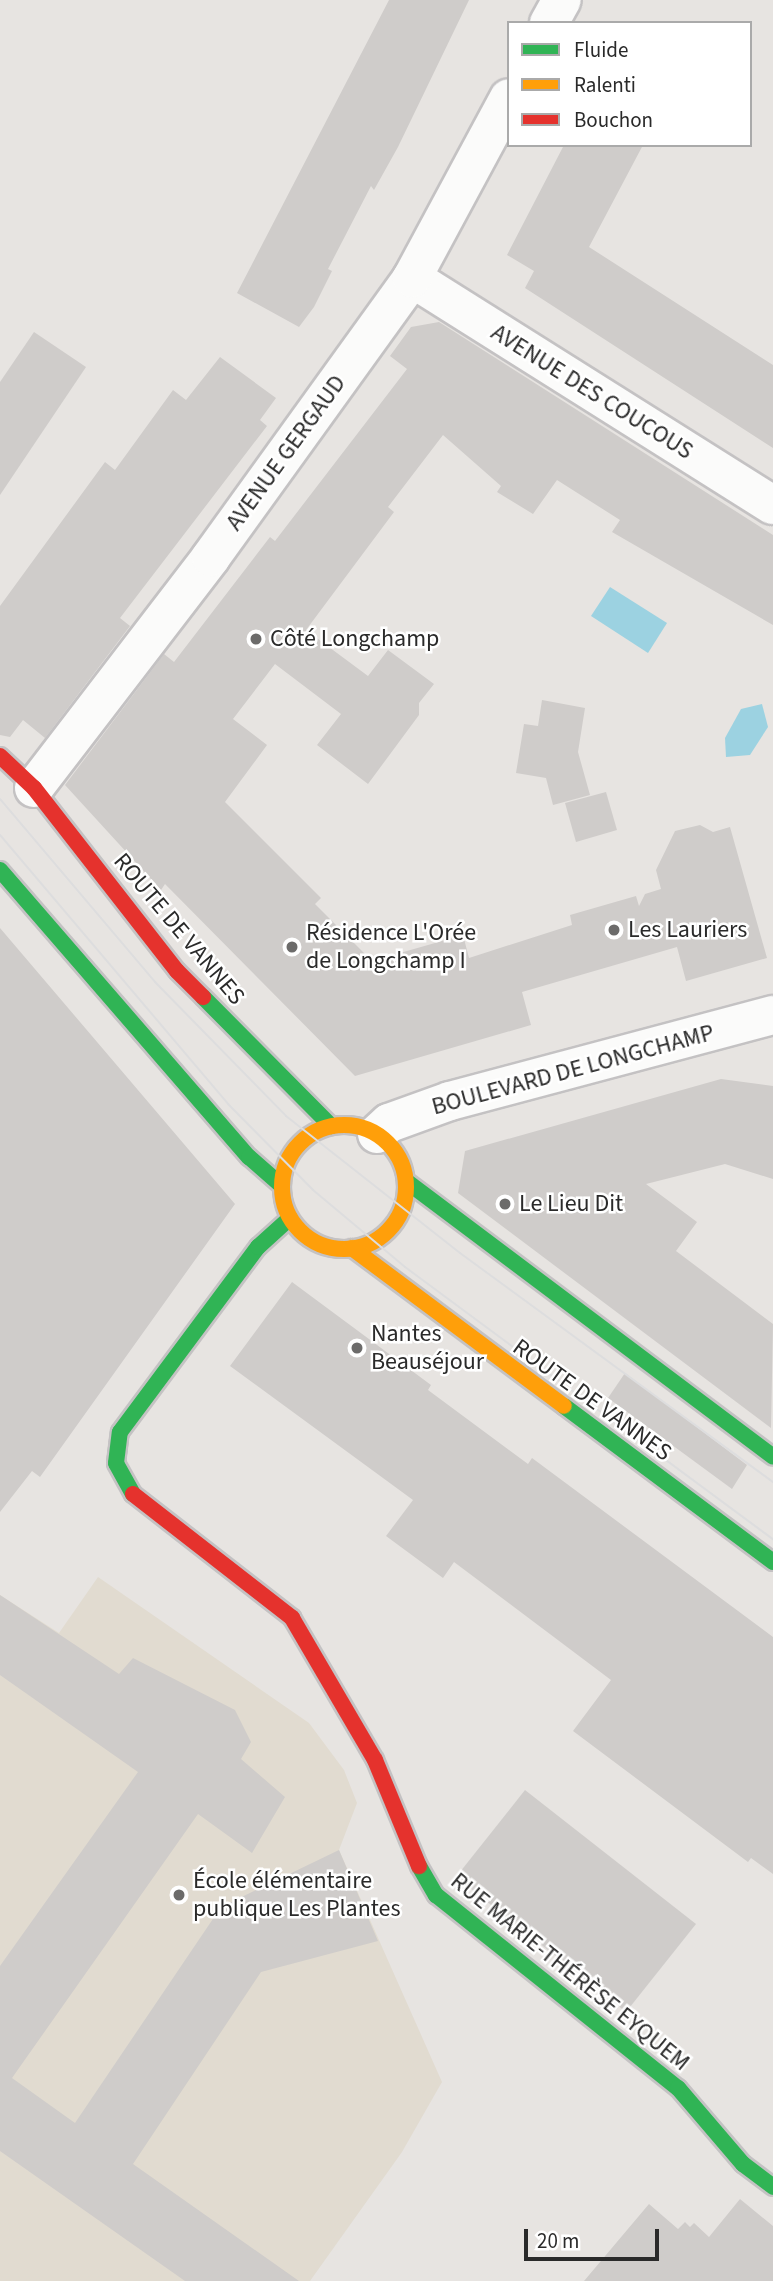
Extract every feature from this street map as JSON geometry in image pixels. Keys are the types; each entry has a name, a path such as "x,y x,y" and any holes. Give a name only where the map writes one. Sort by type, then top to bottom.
{"main road":[{"name":"ROUTE DE VANNES","path":"0,756 34,788 177,971 331,1126"},
{"path":"0,870 249,1157 282,1185"},
{"path":"331,1126 362,1127 377,1134 397,1154 406,1181 402,1209 390,1228 372,1241 352,1248 320,1244 303,1233 290,1218 282,1185 286,1165 299,1144 331,1126"},
{"path":"406,1181 773,1457"},
{"name":"RUE MARIE-THÉRÈSE EYQUEM","path":"290,1218 258,1247 120,1432 116,1463 122,1477 133,1494 292,1618 375,1760 412,1854 436,1895 678,2088 743,2164 773,2187"},
{"name":"ROUTE DE VANNES","path":"352,1248 773,1562"}],"street":[{"path":"550,21 562,0"},
{"name":"AVENUE GERGAUD","path":"34,788 211,557 412,278 507,102"},
{"name":"AVENUE DES COUCOUS","path":"412,278 773,505"},
{"name":"BOULEVARD DE LONGCHAMP","path":"377,1134 389,1123 450,1101 773,1015"}],"shaded area":[{"name":"École élémentaire publique Les Plantes","path":"98,1577 309,1723 344,1770 357,1803 339,1850 442,2082 402,2152 310,2281 0,2281 0,1595 59,1633"}],"water":[{"path":"610,587 667,623 648,653 591,616"},
{"path":"762,704 768,727 750,755 726,757 725,738 741,709"}],"building":[{"path":"389,0 469,0 398,147 374,190 371,186 328,269 332,271 314,307 299,327 237,293"},
{"path":"563,147 642,147 589,247 773,365 773,448 525,288 534,271 507,255"},
{"path":"439,322 773,535 773,625 612,532 620,520 557,480 533,514 497,492 501,486 443,435 388,507 394,512 306,630 368,676 388,650 434,684 419,703 419,715 368,784 317,745 341,714 275,664 233,719 267,745 225,802 321,898 315,904 372,961 463,935 469,958 572,925 570,915 636,896 639,906 645,894 661,889 656,870 675,831 700,825 713,832 730,827 767,958 686,981 677,947 522,992 531,1025 355,1076 165,884 161,890 65,785 164,654 174,662 270,537 275,541 407,369 390,356 411,327"},
{"path":"34,332 86,367 0,495 0,382"},
{"path":"220,357 276,398 260,420 267,426 120,618 130,626 45,738 23,720 10,737 0,735 0,606 105,462 115,470 173,390 186,400"},
{"path":"542,700 585,708 578,752 590,795 553,805 546,778 516,773 524,724 538,726"},
{"path":"606,792 617,830 576,842 565,803"},
{"path":"0,928 235,1204 40,1477 32,1471 0,1512"},
{"path":"721,1079 773,1086 773,1179 725,1164 646,1184 697,1222 676,1251 773,1324 771,1428 458,1193 465,1151"},
{"path":"292,1282 431,1385 428,1390 528,1464 532,1458 773,1637 773,1874 751,1858 748,1862 573,1731 611,1680 454,1562 443,1578 386,1536 413,1500 230,1366"},
{"path":"625,1373 747,1465 732,1489 608,1398"},
{"path":"0,1595 119,1674 133,1658 235,1710 251,1742 241,1759 285,1797 252,1853 198,1814 12,2078 75,2123 221,1907 339,1850 378,1941 261,1972 133,2164 299,2281 185,2281 0,2151 0,1966 138,1772 0,1675"},
{"path":"525,1790 696,1924 626,2012 456,1877"},
{"path":"740,2199 773,2226 773,2281 584,2281 649,2204 678,2229 685,2222 690,2227 694,2223 709,2237"}],"tram line":[{"path":"0,799 155,982 286,1116 460,1253 773,1482"},
{"path":"0,835 228,1104 313,1190 405,1267 773,1539"}],"traffic: fast":[{"path":"0,870 249,1157 282,1186"},
{"path":"203,997 331,1126"},
{"path":"406,1181 773,1457"},
{"path":"133,1494 116,1463 120,1432 258,1247 290,1218"},
{"path":"564,1406 773,1562"},
{"path":"419,1866 436,1895 678,2088 743,2164 773,2187"}],"traffic: slow":[{"path":"344,1125 368,1130 388,1143 401,1163 406,1187 401,1211 388,1231 368,1244 344,1249 320,1244 300,1231 287,1211 282,1187 287,1163 300,1143 320,1130 344,1125"},
{"path":"352,1248 564,1406"}],"traffic: jam":[{"path":"0,756 34,788 177,971 203,997"},
{"path":"133,1494 292,1618 375,1760 419,1866"}],"place":[{"name":"Côté Longchamp","path":"256,639"},
{"name":"Les Lauriers","path":"614,930"},
{"name":"Résidence L'Orée de Longchamp I","path":"292,947"},
{"name":"Le Lieu Dit","path":"505,1204"},
{"name":"Nantes Beauséjour","path":"357,1348"},
{"name":"École élémentaire publique Les Plantes","path":"179,1895"}]}
